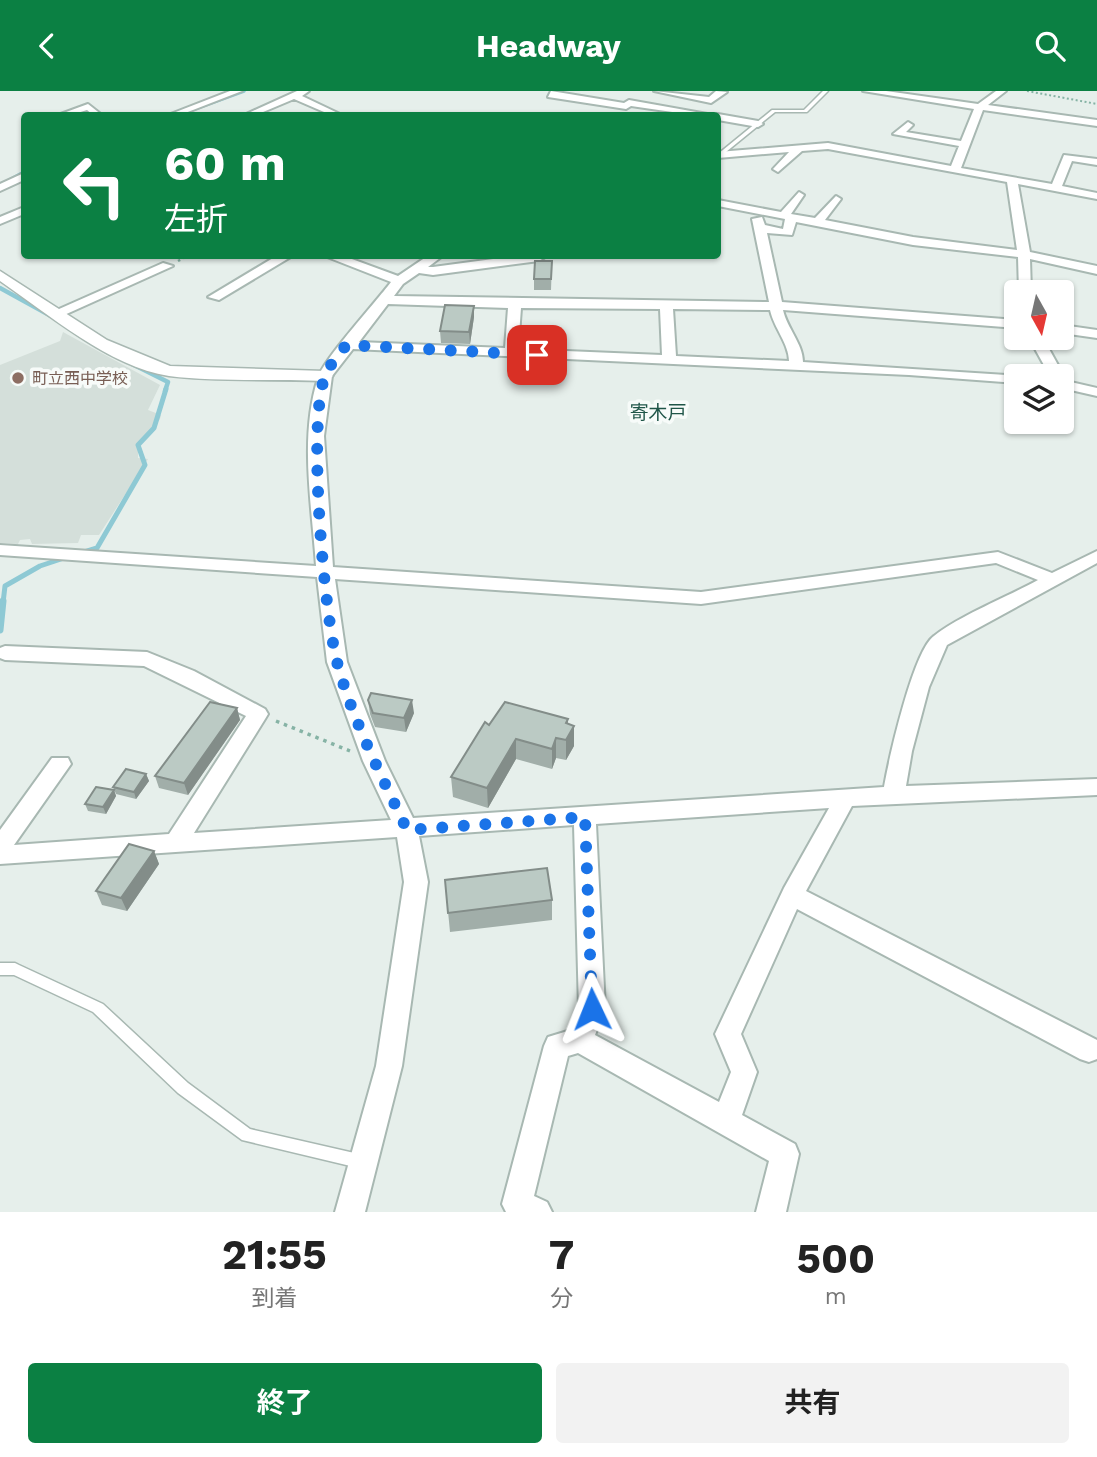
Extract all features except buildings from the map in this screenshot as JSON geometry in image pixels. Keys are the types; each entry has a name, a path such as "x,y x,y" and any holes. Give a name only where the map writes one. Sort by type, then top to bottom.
{"street":[{"path":"181,112 238,91"},
{"path":"255,112 305,91"},
{"path":"558,91 551,95 686,112"},
{"path":"619,112 641,91"},
{"path":"659,91 711,100 723,92 720,91"},
{"path":"955,169 979,107 1003,91"},
{"path":"292,95 332,112"},
{"path":"871,95 979,107 1006,114 1097,123"},
{"path":"72,112 88,107 94,112"},
{"path":"721,118 758,124"},
{"path":"908,125 898,134 964,144"},
{"path":"721,155 828,146 955,169 970,175 1097,196"},
{"path":"778,169 798,149"},
{"path":"1056,189 1068,157 1097,162"},
{"path":"0,188 21,178"},
{"path":"1012,182 1024,254 1025,280"},
{"path":"760,228 788,233 788,216 799,194"},
{"path":"818,222 836,199"},
{"path":"721,205 913,241 1024,254 1097,270"},
{"path":"0,221 21,211"},
{"path":"756,211 780,325 796,353 796,368"},
{"path":"0,221 21,222"},
{"path":"214,297 281,259"},
{"path":"339,259 399,281"},
{"path":"350,1212 389,1066 416,882 407,830 374,761 337,662 325,574 316,436 325,376 346,345 399,281 432,259"},
{"path":"416,269 433,271 524,259"},
{"path":"57,313 167,266"},
{"path":"0,275 123,353 169,371 325,376"},
{"path":"383,300 778,306 1004,323"},
{"path":"511,354 515,304"},
{"path":"666,305 669,362"},
{"path":"1074,331 1097,334"},
{"path":"346,345 796,368 909,371 1004,378"},
{"path":"1074,387 1097,392"},
{"path":"0,549 701,599 998,557 1054,580"},
{"path":"894,795 901,751 919,687 939,641 1097,556"},
{"path":"5,653 147,659 187,676 258,714 174,845"},
{"path":"0,847 60,764"},
{"path":"0,855 844,801 894,795 1097,787"},
{"path":"725,1122 744,1072 728,1034 792,895 844,801"},
{"path":"580,1040 592,1009 585,817"},
{"path":"792,895 1089,1050"},
{"path":"537,1212 517,1204 530,1151 557,1046 580,1040 785,1154 771,1212"}],"lane":[{"path":"721,153 774,111 805,111 826,91"},
{"path":"0,969 15,969 98,1008 183,1088 247,1135 363,1162"}],"path":[{"path":"1027,91 1097,104"},
{"path":"258,714 374,761"}],"shaded area":[{"path":"63,332 160,385 148,410 161,415 160,419 138,444 138,458 148,459 99,535 81,535 78,543 32,544 30,539 20,540 18,544 0,543 0,365 60,341"}],"waterway":[{"path":"186,112 244,91"},
{"path":"0,185 21,174"},
{"path":"0,288 51,316"},
{"path":"132,364 168,382 165,391"},
{"path":"81,553 97,548 145,465 138,445 154,428 166,389"},
{"path":"3,603 5,586 40,566 67,557"},
{"path":"0,630 3,601"}],"place":[{"name":"町立西中学校","path":"18,378"}],"district":[{"name":"寄木戸","path":"658,412"}],"route":[{"path":"537,355 346,345 325,376 316,436 325,574 337,662 374,761 407,830 585,817 592,1009"}]}
